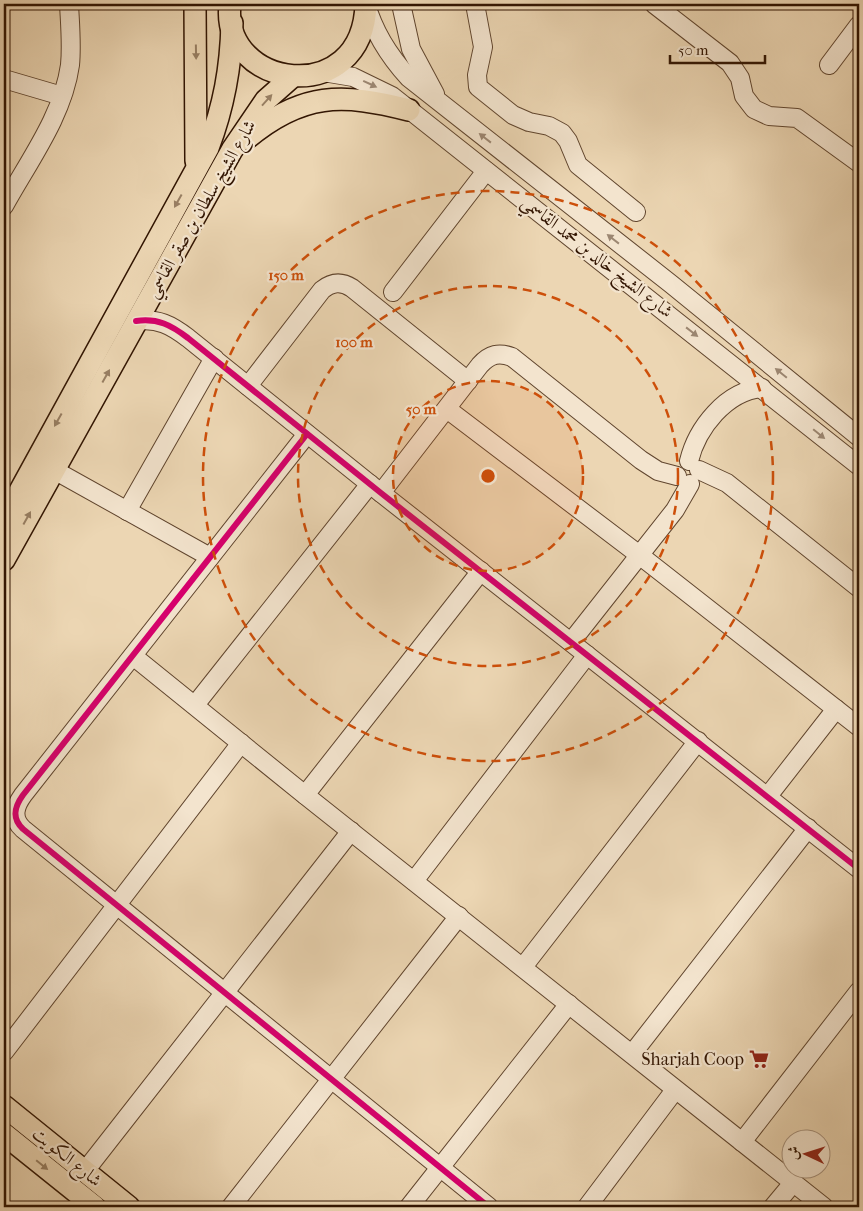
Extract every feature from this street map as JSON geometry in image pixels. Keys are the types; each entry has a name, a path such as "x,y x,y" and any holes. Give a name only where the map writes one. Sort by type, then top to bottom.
{"main road":[{"path":"195,4 196,168"},
{"path":"231,13 237,40 253,60 275,73 292,77 323,72 336,65 356,44 362,31 366,4"},
{"name":"شارع الشيخ سلطان بن صقر القاسمي","path":"4,520 208,148 220,118 227,88 231,13"},
{"name":"شارع الشيخ سلطان بن صقر القاسمي","path":"4,560 232,150 266,100 292,77"},
{"path":"232,150 265,123 282,113 319,100 358,99 409,110"},
{"name":"شارع الكويت","path":"4,1106 129,1207"},
{"name":"شارع الكويت","path":"4,1134 95,1207"}],"street":[{"path":"4,206 45,132 62,96 71,49 69,4"},
{"name":"شارع الشيخ خالد بن محمد القاسمي","path":"366,4 371,21 382,43 410,78 671,284 859,437"},
{"path":"401,4 407,38 421,70 444,106"},
{"path":"476,4 483,47 476,75 478,87 512,115 529,122 549,126 562,133 568,141 578,165 636,212"},
{"path":"654,4 730,63 740,78 744,96 754,109 769,116 797,118 859,163"},
{"path":"830,65 859,25"},
{"path":"382,43 394,43 407,38"},
{"name":"شارع الشيخ خالد بن محمد القاسمي","path":"323,72 354,77 374,85 409,110 731,362 859,466"},
{"path":"4,79 62,96"},
{"path":"393,292 486,171"},
{"path":"622,277 623,269 634,263 671,284"},
{"path":"248,386 322,290 333,283 340,283 352,288 468,381"},
{"path":"151,296 156,311 167,323 214,358 375,489 859,869"},
{"path":"136,320 152,320 167,323"},
{"path":"195,705 375,489 447,409 486,358 494,354 504,354 512,357 641,460 658,471 689,473 727,483 859,588"},
{"path":"127,511 214,358"},
{"path":"726,403 731,387 731,362"},
{"path":"571,642 638,554 675,510 689,473 698,436 726,403 739,394 762,388"},
{"path":"447,409 638,554 859,727"},
{"path":"307,434 23,794 16,808 15,816 17,824 116,906 489,1207"},
{"path":"54,470 210,557"},
{"path":"305,795 481,571"},
{"path":"414,881 587,655"},
{"path":"133,656 350,831 460,916 675,1090 824,1207"},
{"path":"768,796 836,709"},
{"path":"523,967 698,741"},
{"path":"4,1052 241,743"},
{"path":"632,1054 808,828"},
{"path":"84,1171 350,831"},
{"path":"231,1207 460,916"},
{"path":"742,1142 859,991"},
{"path":"409,1207 570,1004"},
{"path":"586,1207 675,1090"},
{"path":"773,1207 793,1183"}],"cycle path":[{"path":"136,321 158,322 176,329 188,338 381,493 859,869"},
{"path":"307,434 23,795 15,812 17,821 23,829 489,1207"}],"place":[{"name":"Sharjah Coop","path":"759,1059"}]}
